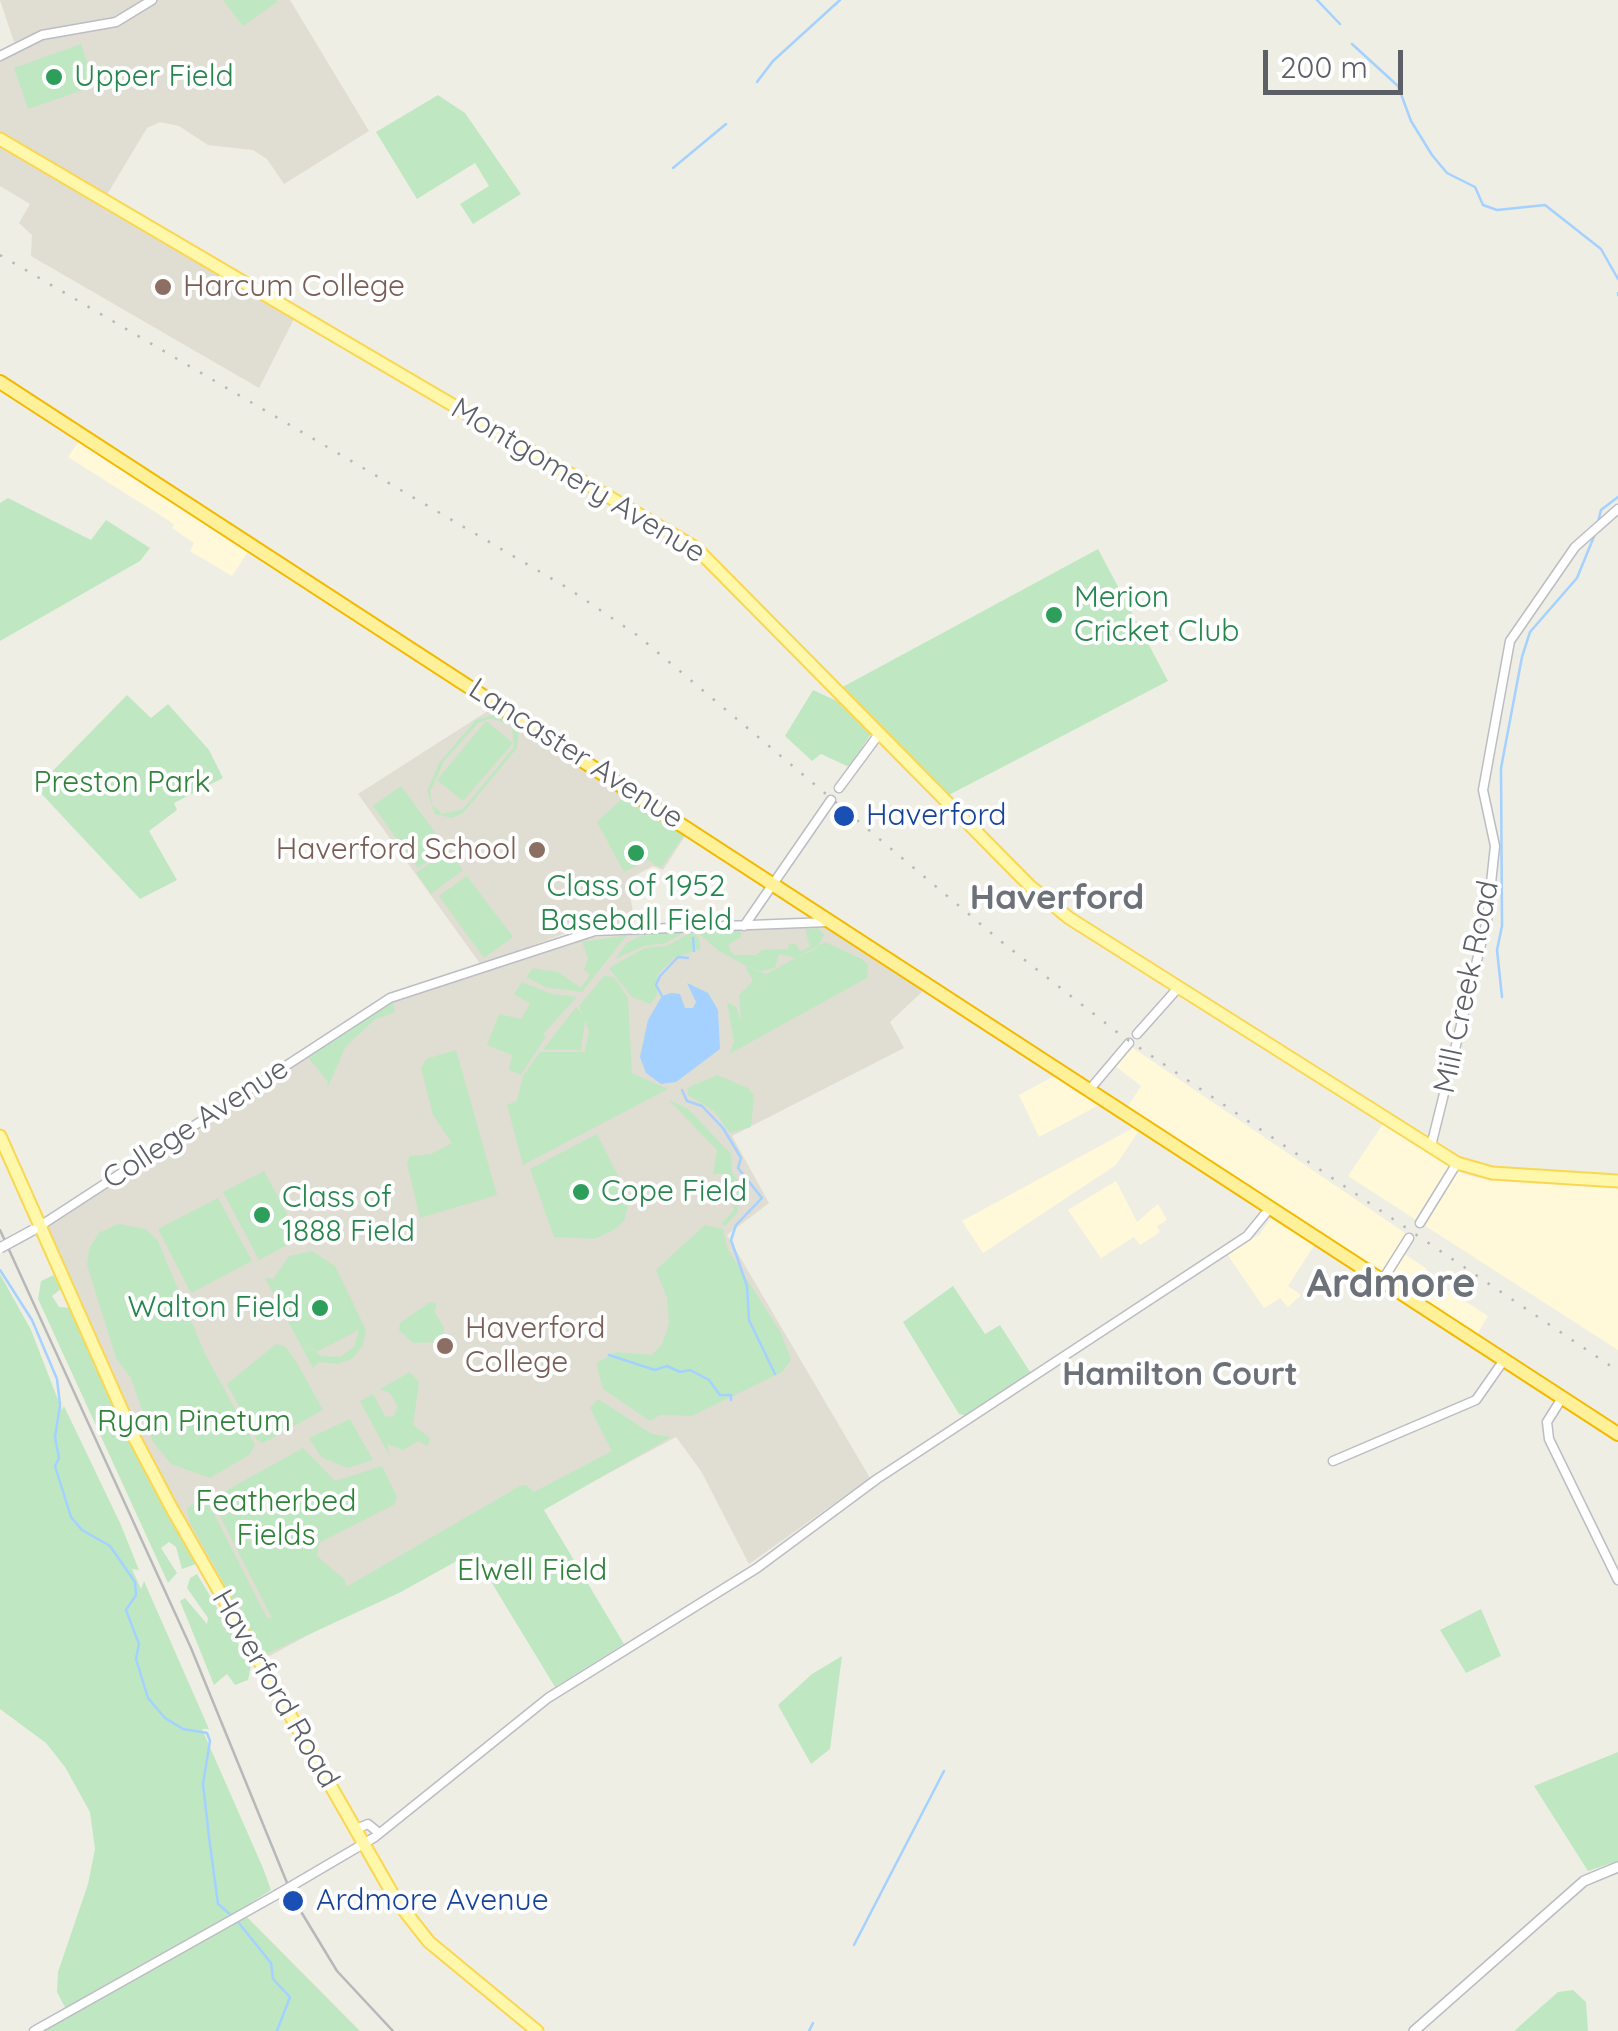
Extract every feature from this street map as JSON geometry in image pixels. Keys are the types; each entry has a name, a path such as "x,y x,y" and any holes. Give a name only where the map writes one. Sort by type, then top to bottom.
{"highway":[{"name":"Lancaster Avenue","path":"0,382 1618,1434"}],"main road":[{"name":"Montgomery Avenue","path":"0,139 696,548 1048,904 1457,1163"},
{"name":"Haverford Road","path":"0,1136 37,1228 162,1490 413,1926 538,2031"},
{"path":"1457,1163 1492,1173 1618,1181"},
{"name":"College Avenue","path":"0,1248 37,1228"},
{"path":"1414,2031 1584,1881 1618,1867"}],"street":[{"path":"0,56 42,35 116,22 152,0"},
{"name":"Mill Creek Road","path":"1431,1146 1487,920 1495,846 1483,790 1510,642 1552,577 1618,509"},
{"path":"840,788 879,734"},
{"path":"744,926 830,800"},
{"name":"College Avenue","path":"37,1228 390,998 601,930 833,921"},
{"path":"1137,1034 1178,988"},
{"path":"1090,1089 1129,1044"},
{"path":"1420,1223 1457,1163"},
{"path":"34,2031 364,1844 548,1698 757,1568 877,1479 1223,1253 1256,1228 1270,1208"},
{"path":"1382,1281 1409,1238"},
{"path":"1333,1461 1476,1400 1504,1360"},
{"path":"1562,1398 1548,1422 1549,1438 1618,1580"},
{"path":"356,1828 368,1824 379,1834"}],"shaded area":[{"path":"0,0 145,0 106,21 38,33 14,42"},
{"path":"152,0 290,0 369,131 284,184 267,159 253,150 208,145 179,126 160,122 147,128 105,198 0,139 0,56 28,40 98,27"},
{"name":"Harcum College","path":"0,144 295,317 259,388 31,256 32,235 19,223 30,204 0,186"},
{"path":"78,442 250,549 232,576 190,551 194,543 172,528 174,524 68,457"},
{"name":"Haverford School","path":"494,707 687,833 663,870 653,866 627,880 635,922 574,930 481,965 358,794"},
{"name":"Haverford College","path":"827,924 925,989 890,1022 904,1048 732,1136 769,1203 727,1235 870,1478 749,1564 701,1471 676,1437 262,1660 138,1435 45,1227 391,1003 593,937"},
{"path":"1130,1046 1408,1235 1384,1272 1379,1273 1128,1106 1141,1086 1114,1065"},
{"path":"1056,1075 1099,1105 1039,1137 1019,1095"},
{"path":"1383,1124 1459,1172 1476,1178 1618,1188 1618,1350 1348,1176"},
{"path":"1133,1128 1138,1132 1116,1165 983,1253 962,1221"},
{"path":"1116,1181 1137,1222 1158,1204 1167,1220 1157,1226 1160,1232 1140,1245 1134,1237 1101,1258 1068,1210"},
{"path":"1271,1218 1315,1244 1288,1286 1301,1295 1288,1307 1280,1298 1264,1308 1227,1254 1260,1234"},
{"path":"1403,1253 1427,1269 1424,1275 1488,1316 1476,1336 1386,1279"}],"green space":[{"path":"223,0 276,0 277,2 243,26"},
{"name":"Upper Field","path":"81,44 95,86 28,109 14,68"},
{"path":"438,95 465,113 521,194 473,224 460,204 489,186 475,163 417,199 376,132"},
{"path":"8,498 91,540 106,520 150,548 140,561 0,641 0,503"},
{"name":"Merion Cricket Club","path":"1098,549 1168,681 945,797 837,690"},
{"path":"813,690 837,701 871,734 849,767 821,754 812,761 785,736"},
{"name":"Preston Park","path":"127,695 151,718 168,704 209,750 223,778 174,803 177,810 149,831 177,880 140,899 36,788"},
{"path":"493,715 514,723 519,732 517,748 463,813 452,818 435,814 427,791 439,763 476,720","holes":["492,718 512,726 514,747 463,809 442,814 432,804 430,792 444,761 478,723"]},
{"path":"486,721 513,743 463,801 437,780"},
{"path":"401,786 446,847 418,868 373,806"},
{"name":"Class of 1952 Baseball Field","path":"625,796 685,834 661,868 648,860 624,872 597,822"},
{"path":"448,850 463,870 431,894 416,873"},
{"path":"467,876 513,937 484,958 439,896"},
{"path":"818,928 824,935 816,949 795,958 779,954 775,968 758,972 719,951 697,932 741,930 741,937 729,944 730,951 735,955 756,955 762,950 788,949 789,944 796,944 800,951 810,947 805,929"},
{"path":"685,932 666,943 644,946 615,959 627,943 644,934"},
{"path":"690,933 698,936 701,949 674,958 657,975 657,995 651,1004 632,997 609,968 645,948 667,946"},
{"path":"627,935 582,992 545,987 526,977 533,968 558,972 581,988 590,975 584,970 588,958 582,942"},
{"path":"825,942 862,959 868,965 867,978 729,1054 734,1042 727,1002 736,1007 741,1020 739,995 753,981 745,966 766,974"},
{"path":"604,976 614,977 628,998 632,1073 668,1089 523,1165 507,1105 517,1101 523,1076 540,1052 585,1052 589,1031 585,1021 581,1050 543,1050 576,1007 582,1014 579,1006"},
{"path":"522,982 552,994 577,997 543,1034 546,1036 521,1075 509,1070 512,1055 487,1045 499,1014 521,1019 530,1004 514,994"},
{"path":"393,1002 395,1012 374,1020 346,1046 327,1089 328,1082 307,1056"},
{"path":"456,1050 497,1195 420,1218 407,1163 410,1156 431,1154 452,1143 433,1115 421,1068 426,1059"},
{"path":"717,1075 748,1088 754,1096 751,1127 730,1133 714,1111 688,1095 687,1088"},
{"path":"668,1099 688,1109 731,1154 732,1172 743,1188 737,1213 725,1226 721,1224 733,1211 734,1196 728,1178 721,1173 713,1175 717,1150"},
{"name":"Cope Field","path":"597,1134 629,1198 625,1219 617,1228 594,1239 554,1237 530,1169"},
{"name":"Class of 1888 Field","path":"264,1171 300,1238 259,1260 223,1192"},
{"path":"218,1198 252,1261 191,1293 158,1229"},
{"name":"Ryan Pinetum","path":"118,1224 146,1229 158,1241 205,1354 255,1445 249,1455 210,1478 171,1464 153,1442 131,1378 116,1358 87,1265 89,1249 99,1233"},
{"path":"705,1225 723,1229 727,1248 781,1333 791,1360 782,1372 692,1416 660,1415 650,1421 603,1389 596,1363 617,1352 652,1355 662,1344 669,1324 667,1298 656,1270"},
{"path":"312,1251 335,1266 366,1330 363,1345 352,1359 337,1364 319,1362 313,1368 265,1278 273,1279 289,1256","holes":["359,1330 354,1347 340,1357 321,1356 313,1350 307,1342 316,1352"]},
{"path":"0,1274 31,1330 62,1410 64,1406 121,1525 139,1570 132,1569 141,1589 144,1581 209,1729 202,1729 263,1868 271,1890 240,1910 360,2031 42,2031 69,2015 57,1992 58,1972 88,1884 95,1849 90,1812 65,1767 46,1743 0,1709"},
{"path":"56,1274 62,1288 52,1296 59,1307 71,1308 151,1485 196,1564 182,1569 176,1547 169,1542 161,1548 177,1573 168,1583 38,1299 41,1281"},
{"path":"953,1286 985,1334 1000,1325 1032,1375 968,1416 959,1414 903,1322"},
{"path":"430,1302 437,1304 434,1311 444,1328 443,1342 413,1343 399,1330 400,1323"},
{"path":"276,1344 286,1347 323,1410 263,1443 257,1440 227,1384"},
{"path":"410,1372 419,1382 413,1425 430,1438 428,1446 418,1441 403,1450 387,1444 390,1457 360,1401 373,1394 385,1416 393,1417 398,1407 390,1393 380,1389"},
{"path":"598,1399 652,1434 671,1437 544,1510 624,1644 555,1687 473,1552 399,1593 264,1655 190,1523 187,1509 200,1497 206,1498 267,1618 272,1618 211,1499 303,1448 335,1481 382,1466 397,1497 395,1504 319,1543 317,1556 345,1580 346,1587 520,1486 526,1485 534,1492 612,1451 590,1408"},
{"path":"350,1419 373,1460 347,1468 321,1457 309,1438"},
{"path":"197,1574 251,1665 248,1680 235,1685 227,1674 214,1685 180,1601 185,1598 207,1624 208,1618 187,1588 190,1578"},
{"path":"1481,1609 1501,1656 1466,1673 1440,1630"},
{"path":"842,1656 830,1749 811,1764 778,1705 812,1674"},
{"path":"1618,1752 1618,1861 1588,1871 1534,1786"},
{"path":"1573,1990 1586,2002 1588,2031 1514,2031 1558,1992"}],"water":[{"path":"687,983 708,993 718,1010 720,1049 676,1082 661,1084 646,1073 640,1057 648,1020 662,996 671,993 680,994 685,1008 693,1008 696,1002"}],"waterway":[{"path":"757,82 773,61 840,0"},
{"path":"1317,0 1340,24"},
{"path":"1352,44 1398,86 1411,121 1432,155 1447,173 1475,187 1483,205 1497,210 1545,205 1601,249 1618,279"},
{"path":"673,168 726,124"},
{"path":"1598,522 1601,510 1618,497"},
{"path":"1502,997 1497,950 1502,926 1501,768 1522,657 1530,632 1577,578 1595,534"},
{"path":"693,938 694,951"},
{"path":"662,996 656,985 660,976 678,957 688,958"},
{"path":"682,1090 687,1101 702,1106 723,1128 741,1158 738,1168 762,1198 736,1225 731,1240 747,1286 749,1320 775,1374"},
{"path":"0,1270 32,1320 57,1379 60,1405 55,1437 59,1458 55,1466 71,1517 82,1530 110,1546 135,1582 136,1595 126,1610 139,1644 136,1659 148,1698 165,1718 183,1729 207,1733 210,1741 203,1784 209,1837 218,1904 231,1915"},
{"path":"609,1355 655,1370 667,1366 680,1372 690,1370 709,1380 720,1395 731,1395 731,1400"},
{"path":"854,1945 944,1771"},
{"path":"238,1922 271,1963 273,1979 290,1997 277,2031"},
{"path":"809,2031 813,2023"}],"tram line":[{"path":"0,1230 191,1648 294,1900 337,1971 393,2031"}],"railway":[{"path":"0,255 566,587 637,635 1003,943 1122,1036 1618,1371"}],"place":[{"name":"Upper Field","path":"54,77"},
{"name":"Harcum College","path":"163,287"},
{"name":"Merion Cricket Club","path":"1054,615"},
{"name":"Haverford","path":"844,816"},
{"name":"Haverford School","path":"537,850"},
{"name":"Class of 1952 Baseball Field","path":"636,853"},
{"name":"Cope Field","path":"581,1192"},
{"name":"Class of 1888 Field","path":"262,1215"},
{"name":"Walton Field","path":"320,1308"},
{"name":"Haverford College","path":"445,1346"},
{"name":"Ardmore Avenue","path":"293,1901"}],"district":[{"name":"Haverford","path":"1057,898"},
{"name":"Ardmore","path":"1391,1285"},
{"name":"Hamilton Court","path":"1180,1375"}],"park label":[{"name":"Featherbed Fields","path":"276,1519"},
{"name":"Elwell Field","path":"532,1571"}]}
